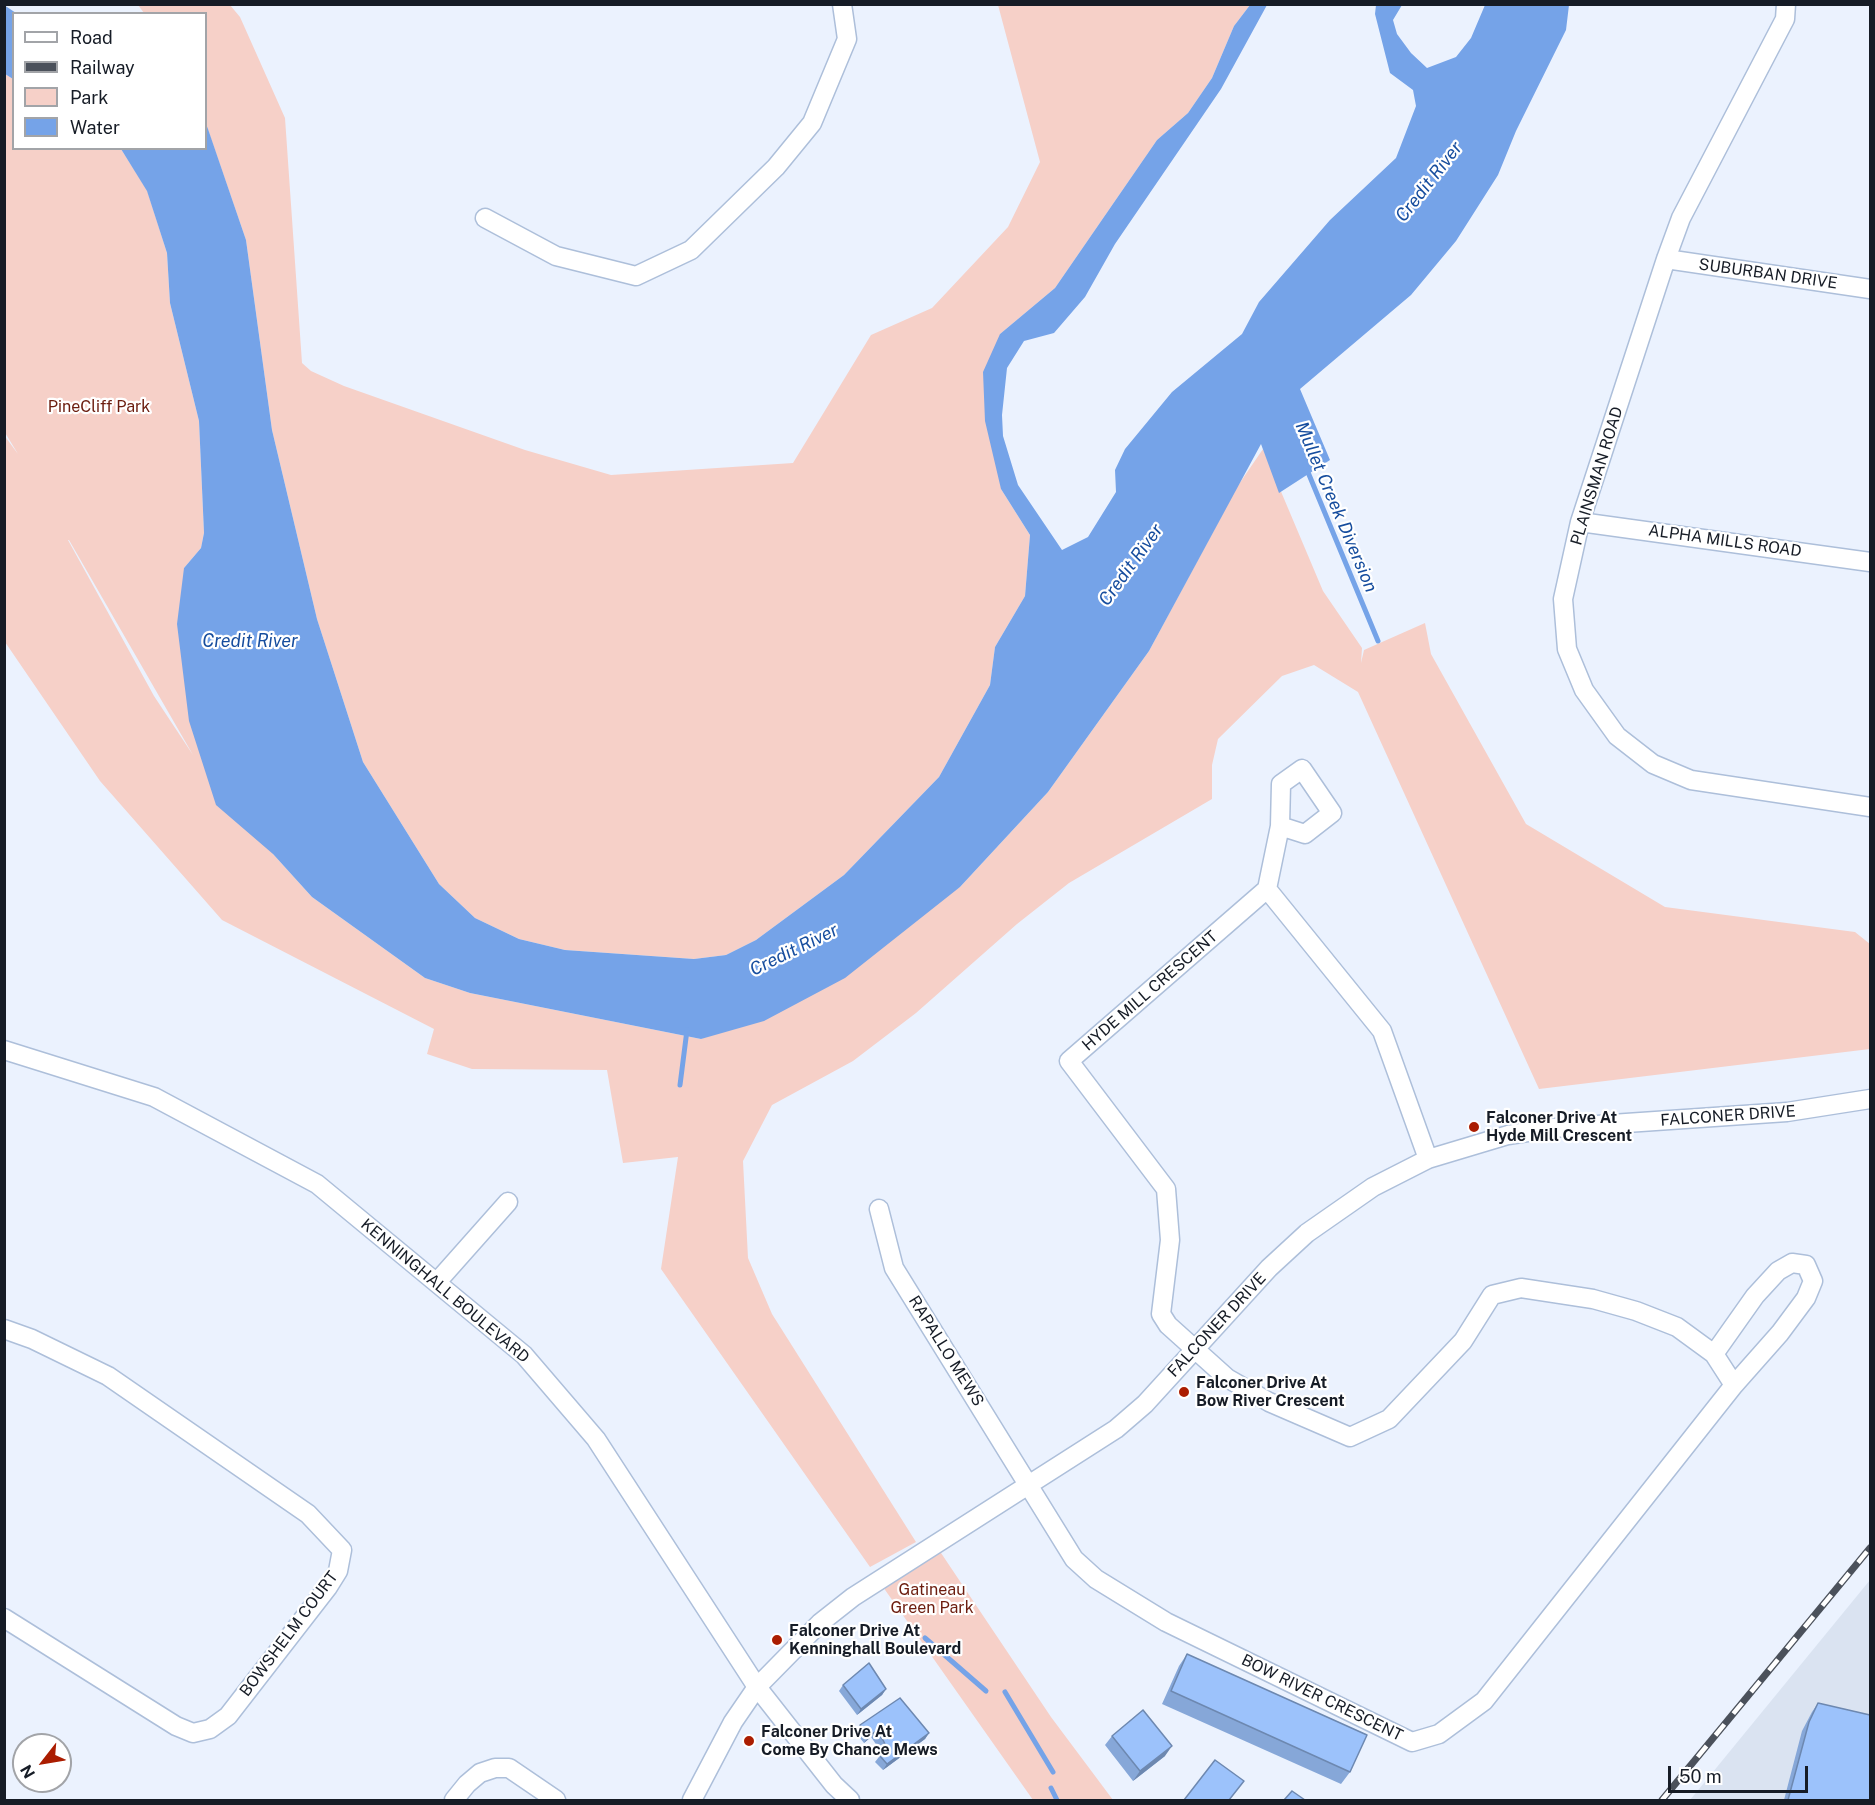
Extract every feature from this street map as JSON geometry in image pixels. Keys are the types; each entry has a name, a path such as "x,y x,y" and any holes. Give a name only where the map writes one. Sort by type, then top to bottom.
{"street":[{"path":"485,218 556,256 636,276 691,250 776,167 812,123 847,39 842,4"},
{"name":"PLAINSMAN ROAD","path":"1786,4 1785,19 1681,218 1666,259 1580,522 1563,599 1567,649 1584,690 1617,736 1653,764 1691,780 1870,807"},
{"name":"SUBURBAN DRIVE","path":"1666,259 1870,289"},
{"name":"ALPHA MILLS ROAD","path":"1580,522 1870,562"},
{"path":"1280,826 1267,890 1382,1031 1428,1159"},
{"name":"HYDE MILL CRESCENT","path":"1195,1349 1167,1325 1161,1314 1170,1240 1166,1189 1069,1061 1267,890"},
{"name":"KENNINGHALL BOULEVARD","path":"4,1050 154,1097 316,1184 524,1355 596,1438 757,1687 834,1785 850,1800"},
{"name":"FALCONER DRIVE","path":"692,1800 713,1759 757,1687 820,1623 853,1598 1116,1429 1145,1404 1269,1268 1307,1233 1373,1187 1428,1159 1508,1136 1553,1128 1787,1112 1870,1099"},
{"path":"438,1282 508,1202"},
{"name":"RAPALLO MEWS","path":"879,1209 894,1268 1031,1485"},
{"name":"BOW RIVER CRESCENT","path":"1031,1485 1074,1559 1096,1579 1166,1622 1412,1742 1439,1734 1484,1701 1734,1385 1780,1333 1806,1298 1814,1281 1806,1265 1792,1263 1779,1271 1755,1296 1714,1354"},
{"path":"1195,1349 1227,1378 1269,1402 1350,1437 1389,1419 1463,1341 1492,1294 1521,1288 1593,1299 1677,1327 1714,1354 1734,1385"},
{"name":"BOWSHELM COURT","path":"4,1329 32,1339 108,1376 308,1514 342,1550 338,1571 328,1587 228,1716 210,1729 193,1733 176,1726 4,1618"},
{"path":"454,1800 480,1773 509,1768 556,1800"}],"shaded area":[{"path":"1870,1580 1870,1800 1690,1800"}],"green space":[{"path":"138,5 230,5 240,17 285,118 302,363 311,371 344,386 525,450 611,475 793,463 871,335 932,308 1008,227 1040,162 998,5 1250,5 1234,26 1212,78 1188,113 1157,140 1055,288 1000,334 1001,489 1030,535 1025,596 995,647 990,685 939,777 844,875 756,940 726,955 694,959 565,950 519,939 475,918 439,884 363,762 317,619 272,430 246,240 207,127 207,12 143,12"},
{"name":"PineCliff Park","path":"5,74 12,78 12,150 122,150 147,190 167,253 170,303 199,421 204,533 201,548 184,568 273,854 312,897 425,978 470,993 701,1039 960,887 1048,792 1149,651 1237,487 1263,449 1323,591 1362,648 1361,663 1364,650 1425,623 1431,654 1526,824 1665,907 1855,932 1870,944 1870,1049 1539,1089 1358,692 1314,665 1282,676 1218,739 1212,765 1212,799 1069,883 1017,924 916,1013 853,1061 772,1105 743,1161 748,1258 772,1314 916,1542 870,1567 661,1269 678,1157 623,1163 607,1070 472,1069 427,1054 434,1029 222,920 100,781 5,642 4,435 18,454 4,431","holes":["68,540 69,540 193,755 154,696"]},
{"name":"Gatineau Green Park","path":"939,1550 1051,1717 1113,1800 1033,1800 883,1587"}],"water":[{"path":"4,5 14,12 12,12 12,78 5,74"},
{"name":"Credit River","path":"1250,5 1267,5 1221,89 1115,244 1085,297 1054,333 1024,341 1007,368 1002,415 1003,436 1018,485 1062,550 1088,537 1116,492 1115,470 1125,449 1172,392 1242,334 1259,302 1330,220 1396,158 1416,106 1413,90 1390,73 1375,14 1376,5 1402,5 1393,20 1397,34 1411,53 1427,68 1456,57 1471,38 1485,5 1569,5 1566,30 1516,131 1498,175 1456,241 1411,295 1300,389 1330,460 1279,493 1261,444 1149,651 1048,792 960,887 845,978 764,1021 701,1039 470,993 425,978 312,897 273,854 216,805 189,721 177,624 184,568 201,548 204,533 199,421 170,303 167,253 147,191 122,150 207,150 207,127 246,240 272,430 317,619 363,762 439,884 475,918 519,939 565,950 694,959 726,955 756,940 844,875 939,777 990,685 995,647 1025,596 1030,535 1001,489 985,421 983,372 1000,334 1055,288 1157,140 1188,113 1212,78 1234,26"}],"building":[{"path":"1187,1654 1367,1735 1350,1772 1171,1691"},
{"path":"869,1663 886,1689 861,1709 843,1685"},
{"path":"900,1698 929,1733 887,1764 880,1756 887,1748 883,1740 876,1731 868,1737 860,1725"},
{"path":"1818,1703 1870,1715 1870,1800 1788,1800 1809,1722"},
{"path":"1143,1710 1172,1746 1140,1771 1112,1736"},
{"path":"1215,1760 1244,1781 1229,1800 1184,1800"},
{"path":"1292,1791 1305,1800 1284,1800"}],"waterway":[{"name":"Mullet Creek Diversion","path":"1305,465 1378,641"},
{"path":"680,1085 687,1030"},
{"path":"925,1638 986,1691"},
{"path":"1005,1692 1053,1772"},
{"path":"1051,1788 1057,1800"}],"railway":[{"path":"1662,1800 1870,1548"}],"place":[{"name":"Falconer Drive At Hyde Mill Crescent","path":"1474,1127"},
{"name":"Falconer Drive At Bow River Crescent","path":"1184,1392"},
{"name":"Falconer Drive At Kenninghall Boulevard","path":"777,1640"},
{"name":"Falconer Drive At Come By Chance Mews","path":"749,1741"}]}
